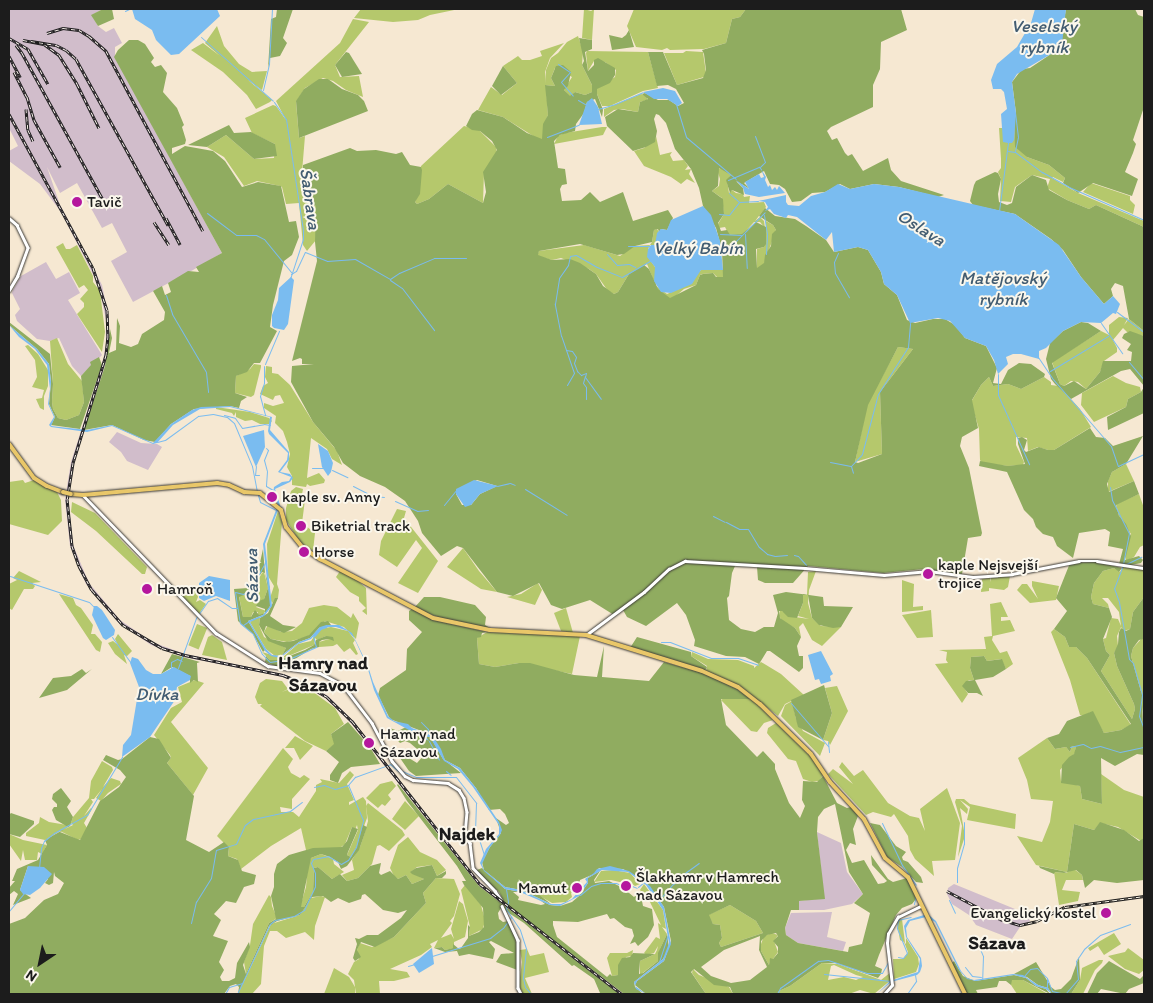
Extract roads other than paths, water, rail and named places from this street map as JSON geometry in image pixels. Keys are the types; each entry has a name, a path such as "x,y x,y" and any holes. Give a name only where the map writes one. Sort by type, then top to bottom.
{"main road":[{"path":"9,444 34,478 46,486 71,494 82,495 217,483 229,484 244,492 257,492 266,496 278,507 286,527 302,547 320,559 433,618 490,630 586,635 702,671 738,687 750,695 815,759 830,782 864,819 884,858 908,877 965,994"}],"street":[{"path":"9,218 17,225 28,248 18,276 9,291"},
{"path":"82,495 216,633 268,666 320,673 337,682 346,689 372,723 392,761 405,776 412,780 448,783 459,790 464,798 467,812 466,837 470,843 473,868 501,900"},
{"path":"586,635 649,588 669,569 685,561 806,568 884,575 925,570 973,577 1012,574 1079,561 1097,561 1122,567 1144,568"},
{"path":"884,994 890,988 892,980 887,943 888,934 898,917 923,905"},
{"path":"502,906 518,940 518,988 521,994"}],"water":[{"path":"132,9 217,9 220,16 179,54 171,55 156,40 152,30 135,19"},
{"name":"Veselský rybník","path":"1035,9 1066,9 1062,44 1058,54 1051,54 1017,74 1012,82 1016,113 1014,140 1012,143 1003,142 1001,114 1007,109 1004,92 1001,89 993,89 991,80 997,64 1017,47 1031,23"},
{"path":"663,88 675,91 682,103 678,106 667,99 654,99 643,92"},
{"path":"592,98 598,107 602,124 579,125 587,102"},
{"path":"761,169 766,177 765,180 768,187 770,185 772,190 775,187 777,190 779,186 785,193 759,197 745,194 743,188 736,180 749,189 745,182 759,174 761,178 764,177"},
{"name":"Matějovský rybník","path":"838,184 850,189 874,184 899,187 1015,214 1059,245 1081,277 1104,304 1113,296 1120,304 1116,314 1113,313 1101,323 1081,322 1063,331 1046,348 1039,351 1039,359 1021,354 1013,354 1006,357 1008,364 998,374 994,360 986,346 965,338 950,321 938,318 910,323 897,295 884,284 881,272 868,250 858,247 834,252 832,232 826,240 797,217 788,215 786,218 774,214 770,209 765,211 768,207 765,202 758,201 786,195 788,205 799,206 811,196 825,192"},
{"name":"Velký Babín","path":"703,206 711,215 720,241 723,270 701,270 692,284 671,293 661,292 654,281 655,267 647,257 648,249 651,245 655,245 657,233 661,229 667,230 671,220"},
{"path":"291,277 294,280 288,324 284,330 274,328 272,326 272,315 278,300 279,288"},
{"path":"9,325 37,349 49,364 51,382 49,404 55,417 51,426 87,430 112,425 153,443 171,424 192,410 201,407 230,406 272,417 270,430 289,452 289,460 280,472 290,474 293,478 290,482 275,489 280,505 265,544 272,606 264,616 250,622 266,649 272,655 281,656 299,642 310,638 322,627 311,639 298,644 280,658 271,656 265,651 248,621 263,615 270,606 263,544 278,505 273,493 274,487 282,482 289,481 291,477 278,472 287,460 288,453 269,434 270,417 230,407 200,409 173,425 157,443 153,444 112,426 87,432 51,427 49,425 54,417 48,404 50,389 47,365 35,349 19,337"},
{"path":"264,430 265,447 256,467 243,436"},
{"path":"318,444 328,451 333,463 328,476 322,467"},
{"path":"474,480 498,486 480,494 471,505 465,507 456,494 456,489"},
{"path":"209,576 230,580 230,601 216,596 204,601 199,598 199,583"},
{"path":"94,606 102,610 115,630 114,635 106,640 103,638 92,615"},
{"path":"339,625 352,633 368,666 388,716 394,721 408,724 412,728 432,735 441,749 445,760 460,768 499,822 502,830 490,847 482,864 484,870 505,887 521,890 551,904 561,904 572,899 587,882 585,879 597,869 610,866 629,871 650,886 664,907 671,944 664,961 637,981 635,986 634,982 663,959 669,943 663,910 646,885 628,872 602,870 588,878 588,883 579,896 560,906 550,905 520,892 505,889 484,871 480,863 486,849 499,834 499,825 458,769 444,761 430,737 426,737 429,741 387,718 374,690 367,666 354,638 348,631 336,627 322,627"},
{"path":"821,651 833,674 830,676 831,681 821,684 819,679 815,680 808,655"},
{"name":"Dívka","path":"132,657 138,659 146,670 153,674 161,674 174,667 191,676 190,680 177,687 175,700 150,737 122,757 123,745 131,735 139,687 130,663"},
{"path":"28,866 44,867 52,874 40,888 30,895 23,894 20,890"},
{"path":"924,915 930,916 936,921 961,971 967,978 974,980 1013,974 1023,975 1038,985 1048,988 1052,994 1046,989 1036,986 1026,978 1014,975 976,981 967,979 959,970 935,922 926,917 910,921 906,928 907,937 921,958 922,966 920,972 917,975 891,982 877,994 890,981 918,972 920,959 906,937 904,926 908,920"},
{"path":"432,948 434,964 419,973 413,964"}],"waterway":[{"path":"125,11 129,9"},
{"path":"263,90 269,64 272,9"},
{"name":"Šabrava","path":"201,37 273,101"},
{"path":"558,64 570,72 561,82 573,96"},
{"path":"598,109 643,92"},
{"path":"578,100 588,106"},
{"name":"Šabrava","path":"274,102 286,119 303,230 303,239 290,279"},
{"path":"676,104 686,137 736,179"},
{"path":"1015,113 1018,137 1015,151"},
{"path":"547,137 579,125"},
{"path":"755,136 765,162 760,167"},
{"name":"Oslava","path":"999,211 1008,143"},
{"path":"1008,151 1015,152 1042,172 1069,187 1144,220"},
{"path":"728,180 759,167 761,169"},
{"path":"729,193 739,202"},
{"path":"719,214 729,215 739,202 758,201"},
{"name":"Oslava","path":"730,247 765,212"},
{"path":"207,213 236,235 256,235 264,239 291,272"},
{"path":"764,215 767,235 766,254"},
{"name":"Oslava","path":"720,234 741,235"},
{"path":"745,234 747,268"},
{"path":"628,246 650,246"},
{"path":"291,274 296,271 305,252 327,261 355,259 390,279 399,273 434,258 466,258"},
{"path":"838,253 834,262 835,273 849,297"},
{"path":"607,254 617,265 629,264 635,267"},
{"name":"Oslava","path":"567,385 574,373 561,336 555,304 559,278 568,265 570,256 576,255 597,267 622,277 651,260"},
{"path":"390,280 402,288 434,330"},
{"path":"166,295 172,314 206,372 208,392"},
{"path":"1117,312 1144,332"},
{"path":"830,462 851,466 862,454 878,394 908,347 910,323"},
{"path":"1101,323 1122,353"},
{"name":"Šabrava","path":"265,364 279,331"},
{"path":"1050,371 1108,336"},
{"path":"566,350 572,351 576,357 574,363 577,371 581,375 586,373 585,377 601,399"},
{"path":"1038,357 1052,378 1111,446 1118,466 1144,454"},
{"path":"1129,362 1144,380"},
{"name":"Šabrava","path":"264,366 264,383 260,396 265,415"},
{"path":"998,374 998,395 1029,464"},
{"path":"585,376 583,383 586,387 586,399"},
{"path":"157,442 165,440 198,416 213,414 227,417 234,423 252,466 257,491"},
{"path":"224,415 235,418 242,428 264,424 270,425"},
{"path":"266,448 268,450 264,460 267,471 266,486 273,490"},
{"path":"256,466 255,475 259,475"},
{"path":"851,466 853,473"},
{"path":"312,468 324,468"},
{"path":"332,470 347,477"},
{"path":"497,486 510,483 515,485"},
{"path":"353,486 373,496 384,497"},
{"path":"1110,487 1112,500 1129,533 1123,565 1114,588 1119,602 1129,659 1133,663 1142,695 1139,716 1144,729"},
{"path":"525,489 567,515"},
{"path":"444,505 456,490"},
{"path":"258,495 260,502 276,510"},
{"path":"395,501 417,511 428,510"},
{"path":"713,516 725,522"},
{"path":"726,522 739,529 747,529"},
{"path":"748,529 759,547 767,554 775,556 787,555"},
{"path":"794,555 798,556 806,565"},
{"path":"1126,564 1141,557"},
{"name":"Sázava","path":"266,561 250,590 243,594 235,592 240,623 253,634 262,654 270,662 289,659 316,647 313,636"},
{"path":"10,576 89,602 93,606"},
{"path":"178,668 196,618 208,601 217,598 232,608 237,608"},
{"name":"Sázava","path":"243,625 249,621"},
{"name":"Sázava","path":"314,635 320,628 326,626"},
{"path":"112,637 130,662"},
{"path":"661,642 670,642 711,658 738,658 758,665"},
{"path":"171,669 171,662 177,659 182,661"},
{"path":"791,703 828,746"},
{"path":"421,722 428,729 427,734"},
{"path":"1143,745 1144,736"},
{"path":"429,741 439,760"},
{"path":"828,742 829,752"},
{"path":"1070,747 1083,744 1091,748 1100,746 1120,752 1144,747"},
{"path":"39,868 41,848 44,841 54,833 87,815 122,757"},
{"path":"237,994 270,924 275,920 294,916 304,910 315,886 315,873 311,863 313,859 328,856 341,864 348,860 356,847 363,820 348,785 355,777 390,764 398,771"},
{"path":"402,771 416,777 456,777 476,803 475,827 484,855"},
{"path":"446,771 451,775"},
{"path":"314,787 324,785 335,789 348,785"},
{"path":"191,923 196,902 211,878 216,850 236,844 245,825 253,819 290,811 302,802"},
{"path":"957,882 957,868 964,844 964,822"},
{"path":"882,823 902,865 916,885"},
{"path":"659,900 673,884 699,863"},
{"path":"580,895 591,886 601,883 616,883 627,888"},
{"path":"638,887 643,883"},
{"path":"632,886 637,888"},
{"path":"506,889 508,902 506,909 520,930 526,949 523,978 525,987 531,994"},
{"path":"9,911 24,893"},
{"path":"914,904 916,895"},
{"path":"949,900 955,913"},
{"path":"432,956 490,938 503,928 511,917"},
{"path":"898,957 903,958 907,953 897,928 898,920 911,917"},
{"path":"1024,976 1030,969 1037,968 1047,978 1052,991 1065,994 1078,979 1076,961 1084,949 1100,935 1130,924"},
{"path":"659,962 668,935"},
{"path":"980,949 983,956 982,979"},
{"path":"777,994 780,988 818,961 828,960 867,973 882,973 888,962"},
{"path":"408,966 415,964"},
{"path":"965,967 972,976 981,977"},
{"path":"824,974 891,981"},
{"path":"907,994 916,981 915,975"},
{"path":"1047,979 1047,987"},
{"path":"225,994 229,987 242,983"}],"railway":[{"path":"47,33 63,28 79,30 106,51 203,231"},
{"path":"9,38 28,49 48,84"},
{"path":"23,40 44,44 59,55 77,84 99,128"},
{"path":"31,41 56,45 66,50 76,59 168,225"},
{"path":"16,45 102,198"},
{"path":"9,56 20,77"},
{"path":"14,72 27,97 34,120 60,167"},
{"path":"26,109 28,130 33,141"},
{"path":"9,114 93,268 107,310 108,336 106,355 73,463 67,499 72,546 79,566 92,590 123,625 162,648 185,655 283,675 303,683 327,697 352,721 480,884 622,994"},
{"path":"166,218 180,244"},
{"path":"154,222 169,245"},
{"path":"947,891 1000,919 1020,925 1037,921 1065,907 1144,896"}],"place":[{"name":"Tavič","path":"77,202"},
{"name":"kaple sv. Anny","path":"272,497"},
{"name":"Biketrial track","path":"301,526"},
{"name":"Horse","path":"304,552"},
{"name":"kaple Nejsvejší trojice","path":"928,574"},
{"name":"Hamroň","path":"147,589"},
{"name":"Hamry nad Sázavou","path":"369,743"},
{"name":"Šlakhamr v Hamrech nad Sázavou","path":"626,886"},
{"name":"Mamut","path":"577,888"},
{"name":"Evangelický kostel","path":"1106,913"}],"district":[{"name":"Hamry nad Sázavou","path":"323,674"},
{"name":"Najdek","path":"467,834"},
{"name":"Sázava","path":"997,943"}]}
